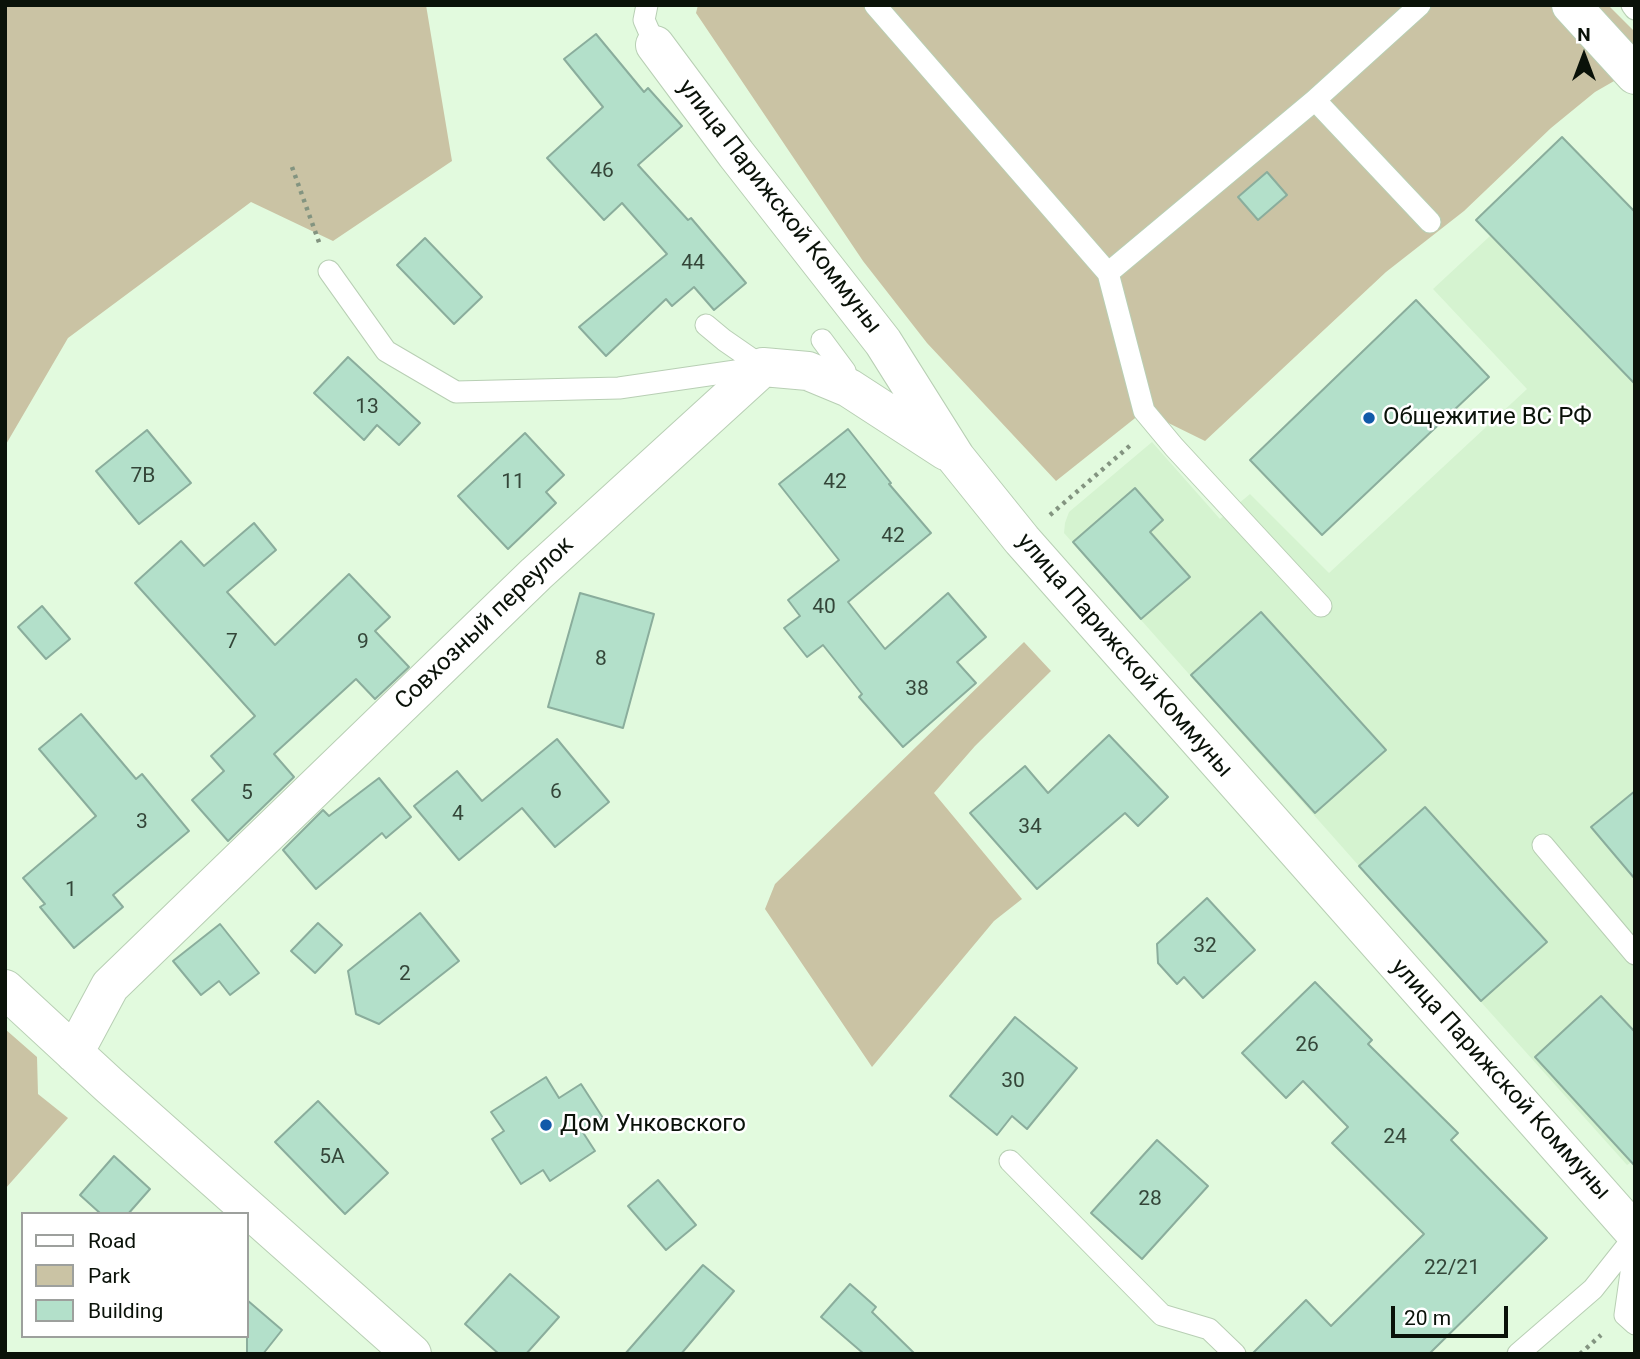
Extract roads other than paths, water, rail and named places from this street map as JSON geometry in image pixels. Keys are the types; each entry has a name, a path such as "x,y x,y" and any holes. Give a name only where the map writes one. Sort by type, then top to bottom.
{"street":[{"path":"1571,5 1635,75"},
{"name":"улица Парижской Коммуны","path":"655,45 736,154 884,342 956,458 1021,540 1635,1235"},
{"path":"763,367 808,371 849,388 956,458"},
{"name":"Совхозный переулок","path":"74,1053 110,986 536,574 763,367"},
{"path":"5,989 412,1354"}],"lane":[{"path":"647,5 644,20 655,45"},
{"path":"875,5 1108,273 1144,411 1321,606"},
{"path":"1108,273 1315,100 1420,5"},
{"path":"1315,100 1430,222"},
{"path":"329,271 386,351 456,391 619,388 763,367"},
{"path":"706,325 763,367"},
{"path":"822,340 845,371 849,388"},
{"path":"1543,845 1635,954"},
{"path":"1010,1161 1161,1315 1209,1329 1235,1354"},
{"path":"1518,1354 1593,1289 1635,1235"},
{"path":"1635,1245 1625,1315 1635,1324"}],"place":[{"name":"Общежитие ВС РФ","path":"1369,418"},
{"name":"Дом Унковского","path":"546,1125"}]}
